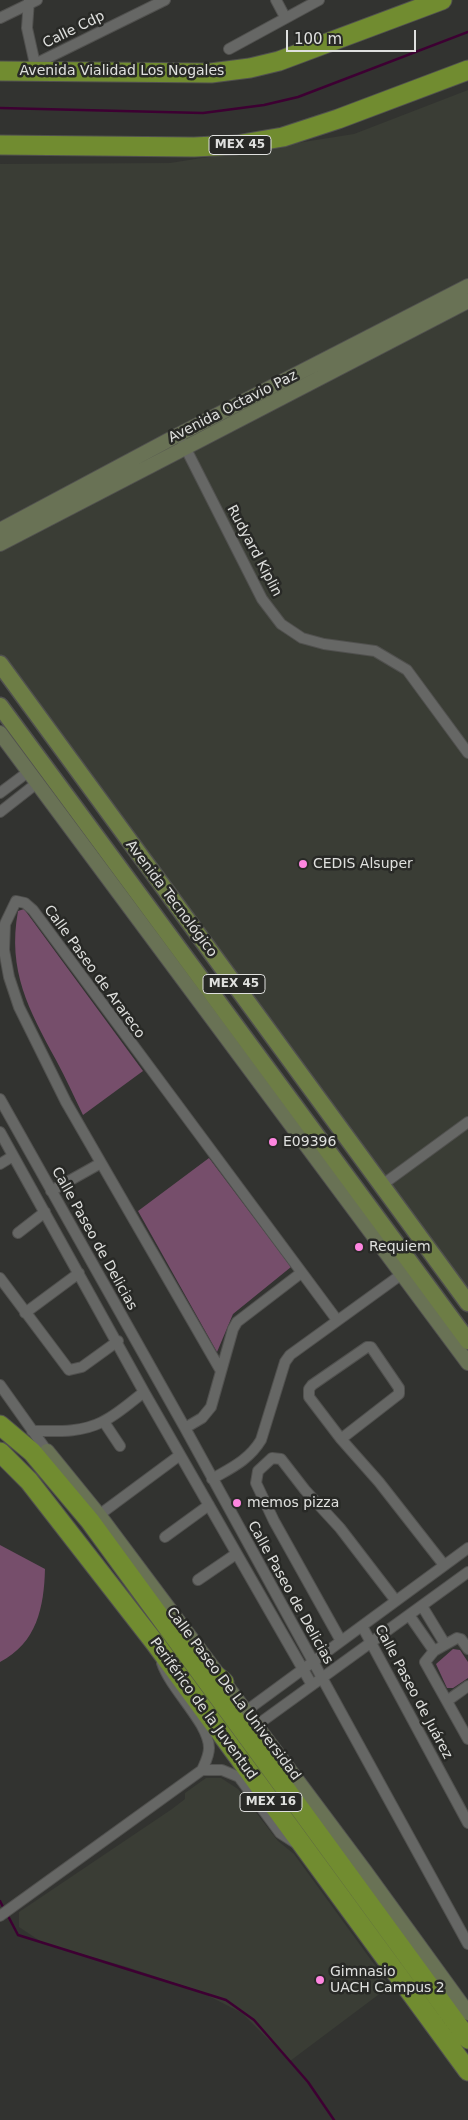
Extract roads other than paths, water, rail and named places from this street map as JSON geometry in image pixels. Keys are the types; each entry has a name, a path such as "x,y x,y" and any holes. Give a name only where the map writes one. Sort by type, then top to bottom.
{"highway":[{"name":"Avenida Vialidad Los Nogales","path":"0,71 28,68 203,74 250,68 279,61 441,0"},
{"name":"MEX 45","path":"0,145 236,146 283,137 338,119 468,70"},
{"name":"Periférico de la Juventud","path":"0,1424 32,1452 71,1496 468,2039"},
{"path":"47,1451 71,1496"},
{"name":"Periférico de la Juventud","path":"0,1452 29,1481 156,1643 468,2071"},
{"path":"179,1644 224,1682"}],"main road":[{"name":"Avenida Tecnológico","path":"0,664 88,787 468,1303"},
{"name":"Avenida Tecnológico","path":"0,706 468,1341"},
{"path":"281,1088 301,1074"}],"street":[{"name":"Calle Cdp","path":"28,68 165,0"},
{"path":"276,0 285,17"},
{"path":"229,49 319,0"},
{"path":"28,68 27,28 32,2"},
{"path":"0,18 32,2"},
{"name":"Avenida Octavio Paz","path":"0,544 182,441 468,286"},
{"name":"Avenida Octavio Paz","path":"0,530 468,301"},
{"name":"Rudyard Kiplin","path":"182,441 262,599 281,624 302,638 324,644 376,651 398,663 418,684 468,753"},
{"path":"0,733 468,1363"},
{"path":"0,793 28,772"},
{"path":"0,812 37,783"},
{"name":"Calle Paseo de Arareco","path":"221,1372 66,1102 18,1007 8,977 4,950 5,924 12,904 18,900 33,910 337,1320"},
{"name":"Calle Paseo de Delicias","path":"0,1099 185,1428 312,1663 468,1944"},
{"path":"382,1185 468,1122"},
{"name":"Calle Paseo de Delicias","path":"0,1132 180,1456 312,1685"},
{"path":"0,1164 13,1156"},
{"path":"51,1191 101,1162"},
{"path":"18,1233 45,1212"},
{"path":"25,1313 78,1273"},
{"path":"185,1428 202,1418 211,1407 237,1322 301,1273"},
{"path":"212,1479 247,1458 255,1450 261,1440 285,1362 290,1355 402,1274"},
{"path":"0,1278 69,1370 82,1366 118,1342"},
{"path":"340,1439 399,1394 399,1388 371,1347 367,1347 312,1385 309,1390 311,1401 340,1439 379,1482 444,1566"},
{"path":"0,1385 47,1451"},
{"path":"32,1431 74,1430 104,1422 144,1392"},
{"path":"104,1422 120,1446"},
{"name":"Calle Paseo De La Universidad","path":"47,1451 99,1514 257,1725 468,2013"},
{"path":"99,1514 180,1456"},
{"path":"341,1641 274,1521 256,1483 256,1474 272,1458 281,1459 305,1490 340,1528 396,1601"},
{"path":"165,1537 208,1505"},
{"path":"246,1711 468,1548"},
{"path":"198,1580 236,1554"},
{"path":"257,1725 468,1572"},
{"path":"422,1606 445,1644"},
{"path":"409,1615 434,1651"},
{"name":"Calle Paseo de Juárez","path":"362,1626 468,1824"},
{"path":"468,1650 459,1638 434,1651 427,1658 426,1664 468,1739"},
{"path":"2,1915 202,1770 209,1752 208,1737 168,1677 156,1643"},
{"path":"447,1701 468,1686"},
{"path":"202,1770 222,1770 239,1777 283,1837 303,1846"}],"waterway":[{"path":"0,108 203,113 264,105 298,97 468,32"},
{"path":"0,1901 4,1909"},
{"path":"7,1914 18,1935 226,2000 254,2020 308,2082 334,2120"}],"place":[{"name":"CEDIS Alsuper","path":"303,864"},
{"name":"E09396","path":"273,1142"},
{"name":"Requiem","path":"359,1247"},
{"name":"memos pizza","path":"237,1503"},
{"name":"Gimnasio UACH Campus 2","path":"320,1980"}]}
